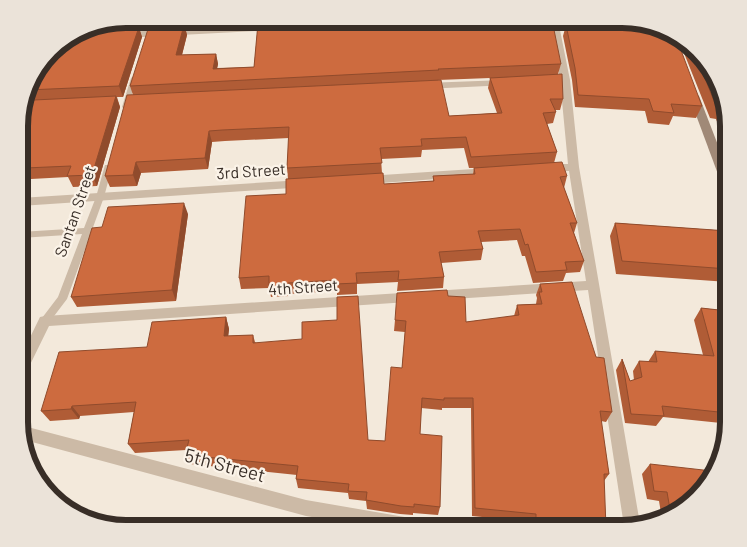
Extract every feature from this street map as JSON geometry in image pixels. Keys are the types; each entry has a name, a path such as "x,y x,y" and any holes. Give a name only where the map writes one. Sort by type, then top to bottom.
{"street":[{"path":"109,35 147,38 222,28"},
{"path":"555,28 560,80 631,519"},
{"path":"417,86 516,82"},
{"path":"691,88 719,161"},
{"path":"29,106 60,104"},
{"path":"534,169 574,167"},
{"path":"357,180 505,171"},
{"name":"3rd Street","path":"28,202 317,183"},
{"name":"4th Street","path":"45,321 593,285"},
{"name":"Santan Street","path":"28,355 45,321"},
{"name":"5th Street","path":"29,434 306,508 373,520"}],"lane":[{"path":"147,38 150,28"},
{"path":"121,120 138,67"},
{"name":"Santan Street","path":"45,321 62,299 100,197 111,158"},
{"path":"28,235 87,231"}],"building":[{"path":"113,28 139,28 119,86 35,90 44,71 52,61 66,48 82,38"},
{"path":"148,28 183,28 176,55 216,54 213,69 254,67 258,28 554,28 561,64 130,86"},
{"path":"567,28 640,29 665,38 680,47 702,106 671,104 674,113 653,111 649,99 578,95 575,68"},
{"path":"701,69 712,88 716,106"},
{"path":"562,74 563,99 550,99 556,112 543,113 557,152 471,157 466,137 421,139 422,146 380,148 382,163 287,168 289,127 222,130 209,131 205,158 136,162 133,175 105,176 127,95 441,80 449,116 502,113 490,78"},
{"path":"116,96 92,175 67,176 71,166 28,168 28,113 34,100"},
{"path":"562,162 567,176 560,177 577,223 570,223 584,261 565,262 567,270 536,272 528,244 525,245 520,229 478,231 483,249 439,252 444,277 398,280 399,271 356,273 357,283 336,284 336,280 288,283 288,286 269,286 269,276 239,278 246,196 286,194 286,179 383,173 384,184 434,181 433,176 475,174 474,168"},
{"path":"184,203 172,290 71,297 92,228 102,227 108,207"},
{"path":"615,223 719,230 719,268 622,261"},
{"path":"572,282 596,357 604,358 612,412 600,411 609,474 604,474 606,520 536,520 536,514 475,508 473,398 444,398 444,400 422,398 420,434 442,436 440,507 414,504 414,507 401,506 366,500 367,492 348,491 349,484 296,479 298,466 185,455 189,440 128,444 136,402 72,406 71,409 41,411 59,352 147,347 152,322 226,317 224,336 253,335 253,343 302,339 302,322 337,320 337,297 358,296 368,440 385,441 391,367 402,368 406,321 395,320 397,293 447,290 448,296 465,297 466,322 519,315 517,305 542,304 539,292 542,292 540,284"},
{"path":"701,308 719,310 719,412 662,406 664,416 631,414 622,359 630,381 642,377 639,361 657,362 655,351 714,356"},
{"path":"650,464 706,470 691,491 670,507 667,492 654,491"}]}
